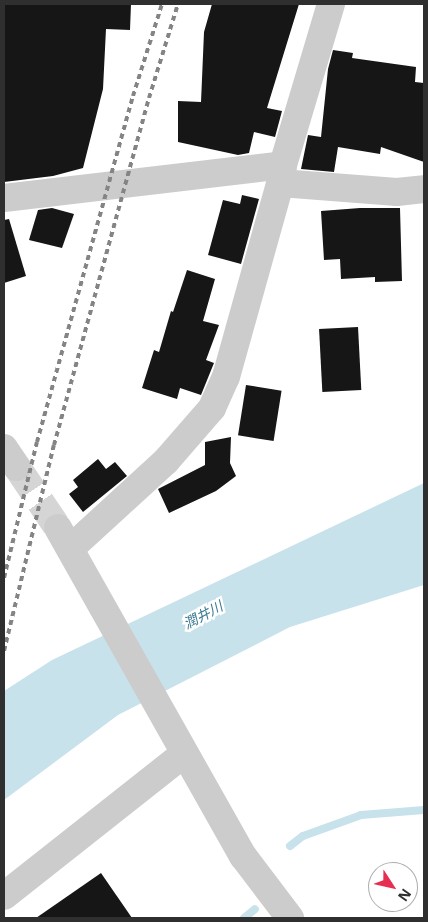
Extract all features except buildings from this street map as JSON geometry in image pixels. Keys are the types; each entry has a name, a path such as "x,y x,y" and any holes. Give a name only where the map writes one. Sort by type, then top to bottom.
{"street":[{"path":"290,918 252,869 184,754 64,538 166,461 212,408 226,377 331,4"},
{"path":"4,198 282,174 397,192 424,189"},
{"path":"4,896 184,754"}],"water":[{"name":"潤井川","path":"424,483 424,585 290,627 118,715 4,800 4,691 52,660"}],"waterway":[{"path":"290,846 303,836 361,815 424,810"},
{"path":"244,918 255,909"}],"tunnel":[{"path":"17,467 58,528"}],"railway":[{"path":"4,578 37,442 133,96 162,4"},
{"path":"4,651 54,445 149,98 178,4"}]}
